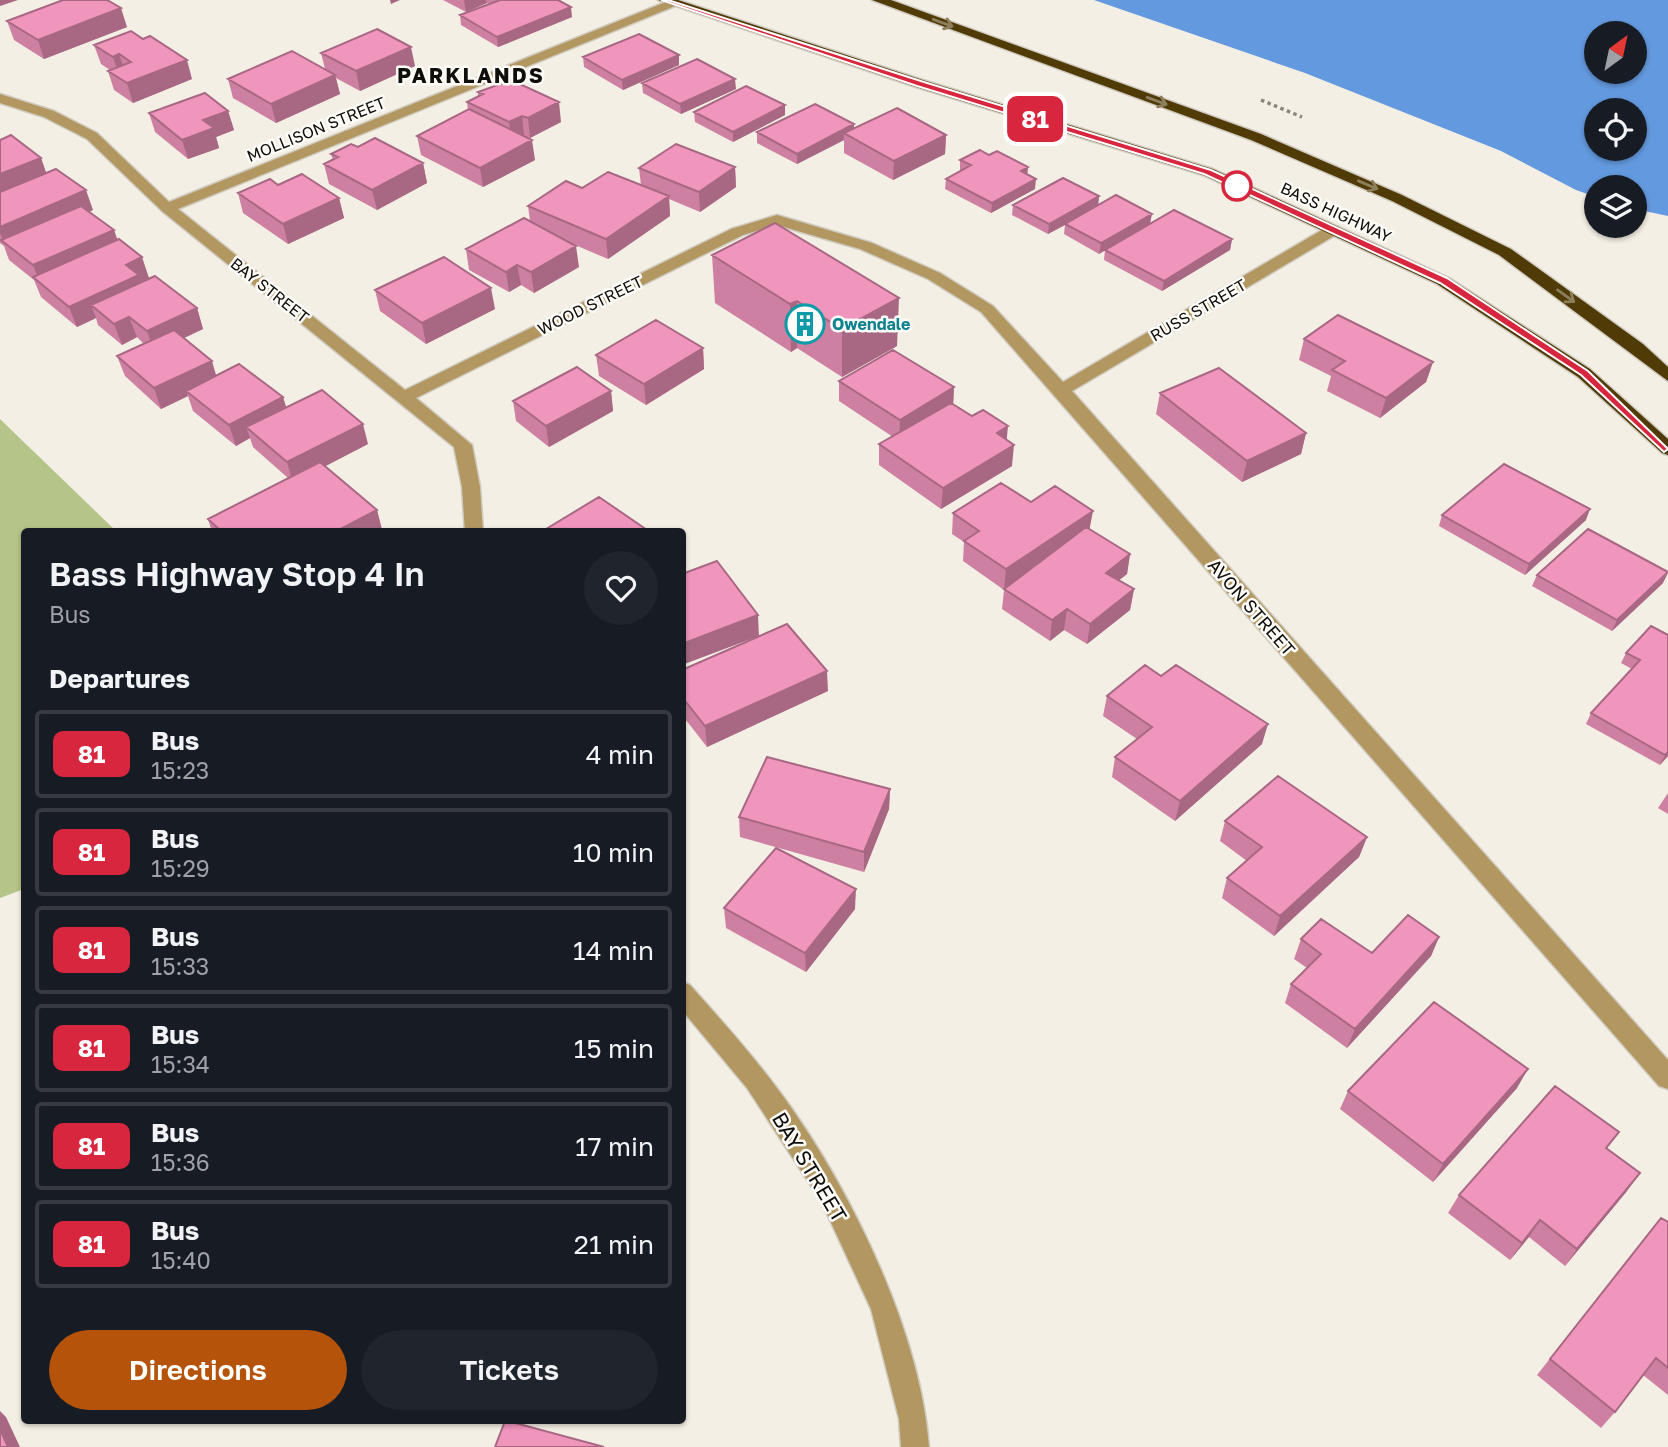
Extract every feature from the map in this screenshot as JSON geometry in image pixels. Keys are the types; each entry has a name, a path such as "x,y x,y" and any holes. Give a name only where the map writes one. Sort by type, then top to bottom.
{"highway":[{"name":"BASS HIGHWAY","path":"879,0 1256,137 1397,198 1505,252 1637,348 1668,376"},
{"name":"BASS HIGHWAY","path":"672,1 1208,172 1443,281 1574,366 1668,449"}],"street":[{"name":"MOLLISON STREET","path":"167,208 672,1"},
{"name":"BAY STREET","path":"0,98 49,114 92,136 167,208 463,444 471,486 474,528"},
{"name":"WOOD STREET","path":"404,397 737,232 777,220"},
{"name":"AVON STREET","path":"777,220 866,246 934,276 987,309 1668,1078"},
{"name":"RUSS STREET","path":"1061,390 1333,230"},
{"name":"BAY STREET","path":"686,997 756,1080 831,1194 884,1308 913,1419 915,1447"}],"green space":[{"path":"0,419 113,528 21,528 21,890 0,898"}],"water":[{"path":"1094,0 1668,0 1668,216 1647,212 1647,175 1584,175 1584,193 1501,151 1305,73"}],"building":[{"path":"63,0 107,0 121,8 38,40 7,21"},
{"path":"500,0 558,0 571,7 497,37 460,15"},
{"path":"377,29 411,47 356,71 321,53"},
{"path":"131,31 143,39 150,36 187,60 127,83 108,71 131,62 119,54 113,57 94,45"},
{"path":"639,34 679,55 622,80 583,57"},
{"path":"292,51 335,75 271,104 228,79"},
{"path":"697,59 735,79 680,104 642,83"},
{"path":"511,80 559,102 528,118 522,116 509,122 467,102 483,94 478,92"},
{"path":"746,86 785,105 733,132 694,112"},
{"path":"205,93 228,111 203,120 214,128 182,140 149,113"},
{"path":"815,104 854,124 797,154 757,132"},
{"path":"897,108 946,135 894,161 844,133"},
{"path":"469,109 532,140 480,168 417,136"},
{"path":"11,135 41,158 0,174 0,140"},
{"path":"375,138 423,163 372,190 324,164 338,157 331,154 351,144 358,147"},
{"path":"676,144 735,167 699,192 639,168"},
{"path":"980,150 989,155 997,151 1028,167 1021,171 1036,179 992,203 946,179 971,165 960,160"},
{"path":"56,169 86,190 0,227 0,192"},
{"path":"608,172 669,196 606,239 528,206 566,181 582,188"},
{"path":"302,174 339,198 283,224 238,193 270,179 278,185"},
{"path":"1063,178 1099,196 1049,224 1013,205"},
{"path":"1116,195 1152,214 1101,243 1065,224"},
{"path":"81,206 114,230 33,265 1,240"},
{"path":"1174,210 1232,239 1164,281 1105,250"},
{"path":"524,218 576,246 531,272 517,265 506,272 466,249"},
{"path":"775,223 899,298 842,329 797,301 790,304 712,255"},
{"path":"119,239 142,257 126,265 139,275 69,307 33,277"},
{"path":"444,257 491,288 422,323 375,290"},
{"path":"155,276 197,308 147,331 129,317 114,324 91,305"},
{"path":"1338,315 1433,362 1386,398 1332,370 1345,361 1304,339"},
{"path":"656,320 703,348 644,384 596,355"},
{"path":"174,330 212,361 154,388 117,356"},
{"path":"893,350 954,387 900,420 839,381"},
{"path":"239,364 283,397 229,425 186,391"},
{"path":"577,367 611,391 546,426 513,401"},
{"path":"1219,368 1306,433 1247,461 1160,393"},
{"path":"322,390 363,424 287,462 246,427"},
{"path":"951,403 972,416 983,410 1008,426 997,433 1014,445 943,488 879,444"},
{"path":"320,462 377,510 343,528 218,528 208,519"},
{"path":"1504,464 1590,509 1529,564 1442,515"},
{"path":"1001,483 1031,502 1055,486 1093,511 1006,569 964,541 979,531 953,513"},
{"path":"599,497 644,528 548,528"},
{"path":"1086,527 1130,554 1106,573 1134,589 1090,624 1067,609 1052,620 1004,589"},
{"path":"1588,529 1668,572 1617,620 1537,575"},
{"path":"717,561 758,615 686,642 686,573"},
{"path":"787,624 827,671 705,726 686,702 686,668"},
{"path":"1651,626 1668,635 1668,752 1665,755 1591,713 1640,660 1626,653"},
{"path":"1145,665 1161,676 1176,665 1268,724 1180,801 1115,757 1152,727 1107,696"},
{"path":"767,757 890,789 864,852 739,817"},
{"path":"1278,776 1367,837 1280,916 1227,878 1262,847 1225,821"},
{"path":"776,848 856,889 805,953 724,908"},
{"path":"1408,915 1439,937 1355,1029 1291,984 1321,954 1301,939 1321,919 1372,953"},
{"path":"1434,1002 1528,1069 1443,1164 1348,1091"},
{"path":"1555,1086 1619,1132 1606,1148 1640,1173 1577,1249 1540,1220 1522,1243 1459,1195"},
{"path":"1661,1218 1668,1222 1668,1368 1656,1358 1615,1412 1550,1359"},
{"path":"504,1424 519,1424 604,1447 495,1447"},
{"path":"0,1429 8,1447 0,1447"}],"bus line":[{"name":"81","path":"665,0 920,84 1208,172 1443,281 1584,373 1668,449"}],"place":[{"name":"Owendale","path":"805,324"}],"district":[{"name":"PARKLANDS","path":"471,75"}]}
